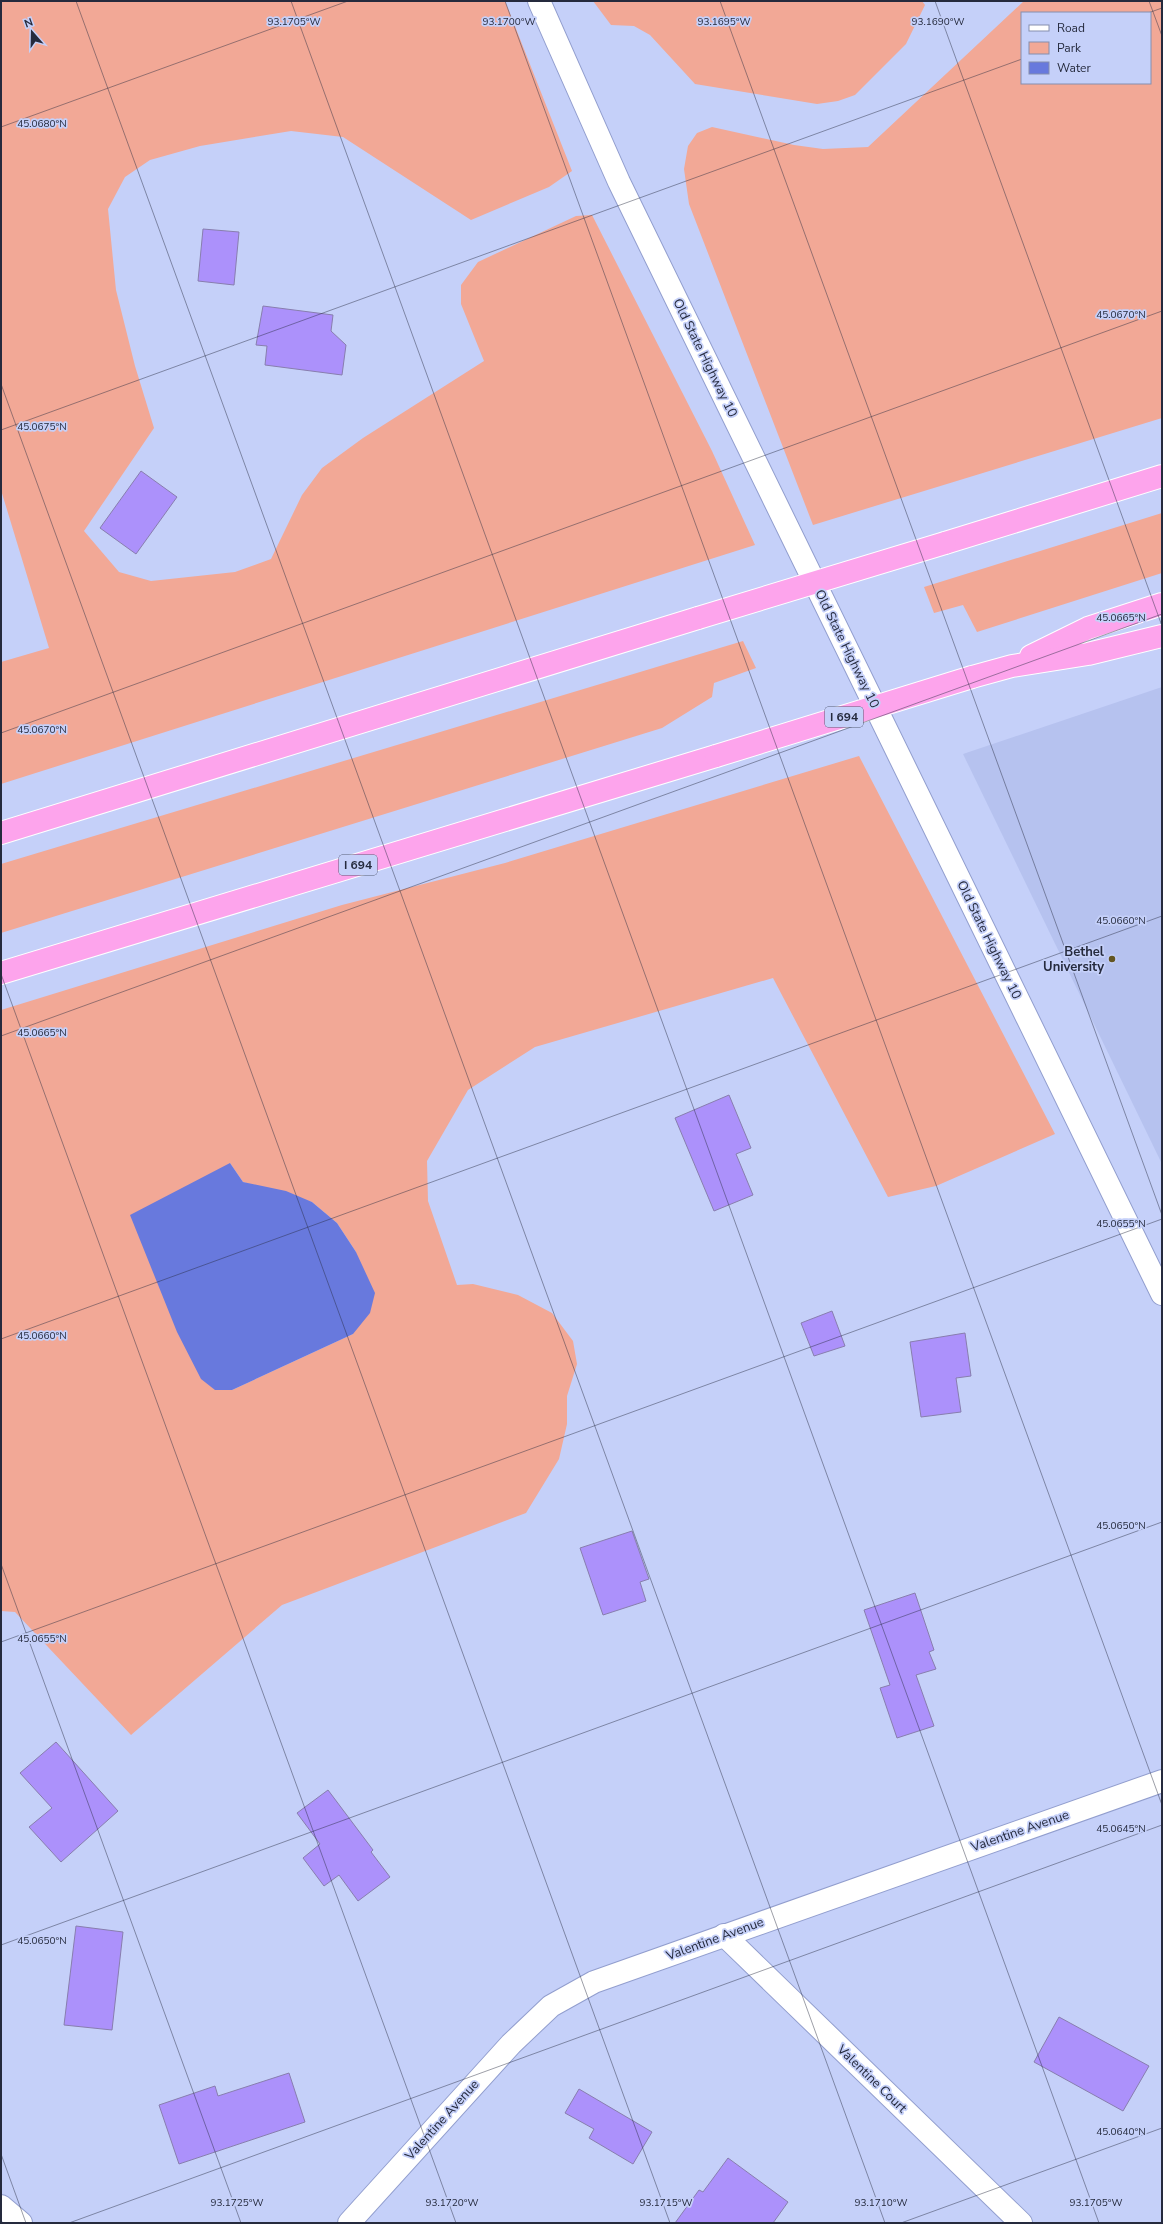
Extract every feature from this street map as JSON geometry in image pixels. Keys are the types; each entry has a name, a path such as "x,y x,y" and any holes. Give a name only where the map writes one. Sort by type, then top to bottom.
{"highway":[{"path":"1,833 1162,476"},
{"name":"I 694","path":"1,973 1012,666 1088,628 1162,604"},
{"path":"1012,666 1088,654 1162,636"}],"street":[{"name":"Old State Highway 10","path":"539,1 619,182 1162,1294"},
{"name":"Valentine Avenue","path":"349,2223 511,2044 551,2006 594,1982 1162,1780"},
{"name":"Valentine Court","path":"724,1935 1021,2223"},
{"path":"1,2206 21,2223"}],"shaded area":[{"name":"Bethel University","path":"1162,687 1162,1164 963,754"}],"green space":[{"path":"1,1 505,1 572,171 549,187 471,220 343,137 291,131 200,146 150,160 125,177 108,209 116,290 135,366 154,428 84,531 119,572 151,581 235,572 271,559 302,495 322,468 363,438 484,361 461,304 461,285 478,262 576,216 592,215 712,451 755,545 1,784 1,662 49,648 1,490"},
{"path":"593,1 922,1 925,5 906,44 855,95 838,101 817,104 695,84 650,35 634,26 611,25"},
{"path":"1024,1 1162,1 1162,418 813,525 689,204 684,169 688,146 697,133 712,127 794,145 823,149 868,147"},
{"path":"1162,513 1162,573 977,632 963,605 934,613 924,587"},
{"path":"743,641 756,668 714,683 712,697 662,728 1,933 1,864"},
{"path":"859,756 1055,1134 936,1186 888,1197 773,978 535,1047 468,1090 427,1161 428,1201 457,1285 473,1284 518,1295 552,1313 573,1341 577,1364 567,1396 567,1424 559,1459 526,1513 282,1605 131,1735 15,1612 1,1611 1,1010 342,905 505,863","holes":["230,1163 243,1182 312,1202 337,1223 356,1252 353,1334 232,1390 215,1390"]}],"water":[{"path":"230,1163 243,1182 286,1191 312,1202 337,1223 356,1252 375,1293 370,1313 353,1334 232,1390 215,1390 201,1379 177,1332 130,1215"}],"building":[{"path":"203,229 239,232 234,285 198,281"},
{"path":"263,306 333,315 331,331 346,345 342,375 265,365 267,346 256,345"},
{"path":"141,471 177,497 136,554 100,528"},
{"path":"729,1095 751,1148 736,1154 753,1195 714,1211 675,1118"},
{"path":"832,1311 845,1346 814,1356 801,1323"},
{"path":"965,1333 971,1376 956,1378 961,1412 921,1417 910,1342"},
{"path":"632,1531 649,1579 640,1582 646,1601 603,1615 580,1548"},
{"path":"915,1593 934,1650 929,1652 936,1669 916,1675 934,1726 897,1738 880,1688 890,1685 864,1610"},
{"path":"56,1742 118,1811 61,1862 29,1827 52,1808 20,1773"},
{"path":"328,1790 373,1850 371,1852 390,1877 358,1901 339,1875 324,1886 303,1858 320,1844 297,1813"},
{"path":"76,1926 123,1932 112,2030 64,2025"},
{"path":"1059,2017 1149,2066 1123,2111 1034,2062"},
{"path":"289,2073 305,2122 179,2164 159,2105 215,2086 218,2096"},
{"path":"579,2089 652,2132 633,2164 589,2138 594,2129 565,2113"},
{"path":"728,2158 788,2202 773,2223 675,2223 699,2190 703,2192"}],"place":[{"name":"Bethel University","path":"1112,959"}]}
